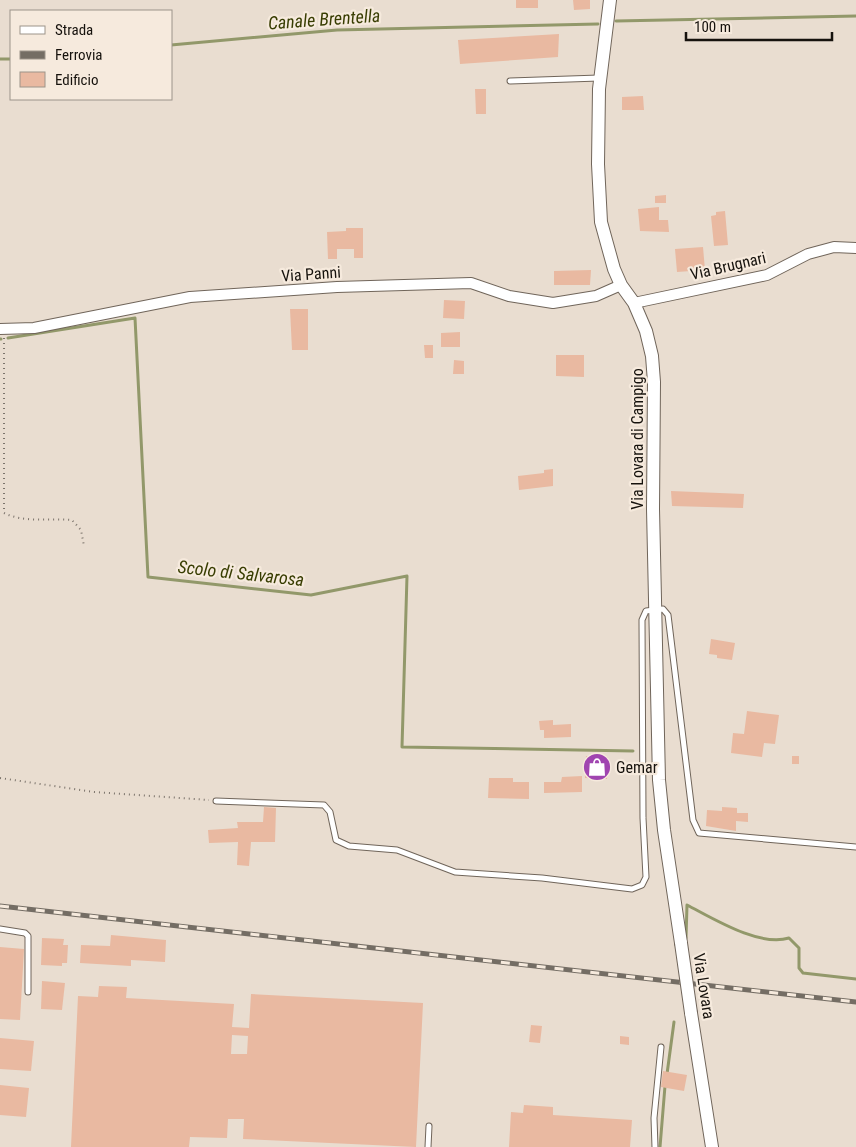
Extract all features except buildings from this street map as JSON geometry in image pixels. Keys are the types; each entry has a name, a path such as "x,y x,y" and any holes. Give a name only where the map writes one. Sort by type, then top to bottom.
{"street":[{"name":"Via Lovara di Campigo","path":"610,0 601,78 598,164 601,222 606,243 621,285 634,303 646,331 652,356 654,382 655,609 659,780 664,830"},
{"name":"Via Brugnari","path":"634,303 767,275 808,254 834,247 856,248"},
{"name":"Via Panni","path":"2,329 34,328 190,297 259,292 337,287 471,283 525,299 554,303 596,296 621,285"},
{"name":"Via Lovara","path":"664,830 712,1147"}],"lane":[{"path":"510,82 601,78"},
{"path":"216,801 324,805 330,812 336,840 349,846 397,850 455,872 542,878 632,889 642,885 646,877 642,818 642,620 646,612 663,609 668,615 692,820 699,832 856,847"},
{"path":"0,929 25,933 28,936 28,992"},
{"path":"654,1147 655,1111 661,1048"},
{"path":"428,1147 429,1126"}],"path":[{"path":"2,329 4,513 12,517 31,520 72,520 81,530 84,546"},
{"path":"0,778 94,792 216,801"}],"waterway":[{"name":"Canale Brentella","path":"616,21 856,16"},
{"name":"Canale Brentella","path":"172,45 337,30 598,24"},
{"name":"Canale Brentella","path":"0,59 10,59"},
{"name":"Scolo di Salvarosa","path":"8,338 135,318 148,577 311,595 407,576 402,747 633,751"},
{"name":"Scolo di Salvarosa","path":"686,938 687,905 723,924 751,935 764,939 777,940 789,938 799,948 799,968 803,973 856,979"},
{"path":"667,1074 674,1022"},
{"path":"660,1147 665,1086"}],"railway":[{"path":"0,906 856,1002"}],"place":[{"name":"Gemar","path":"597,767"}]}
